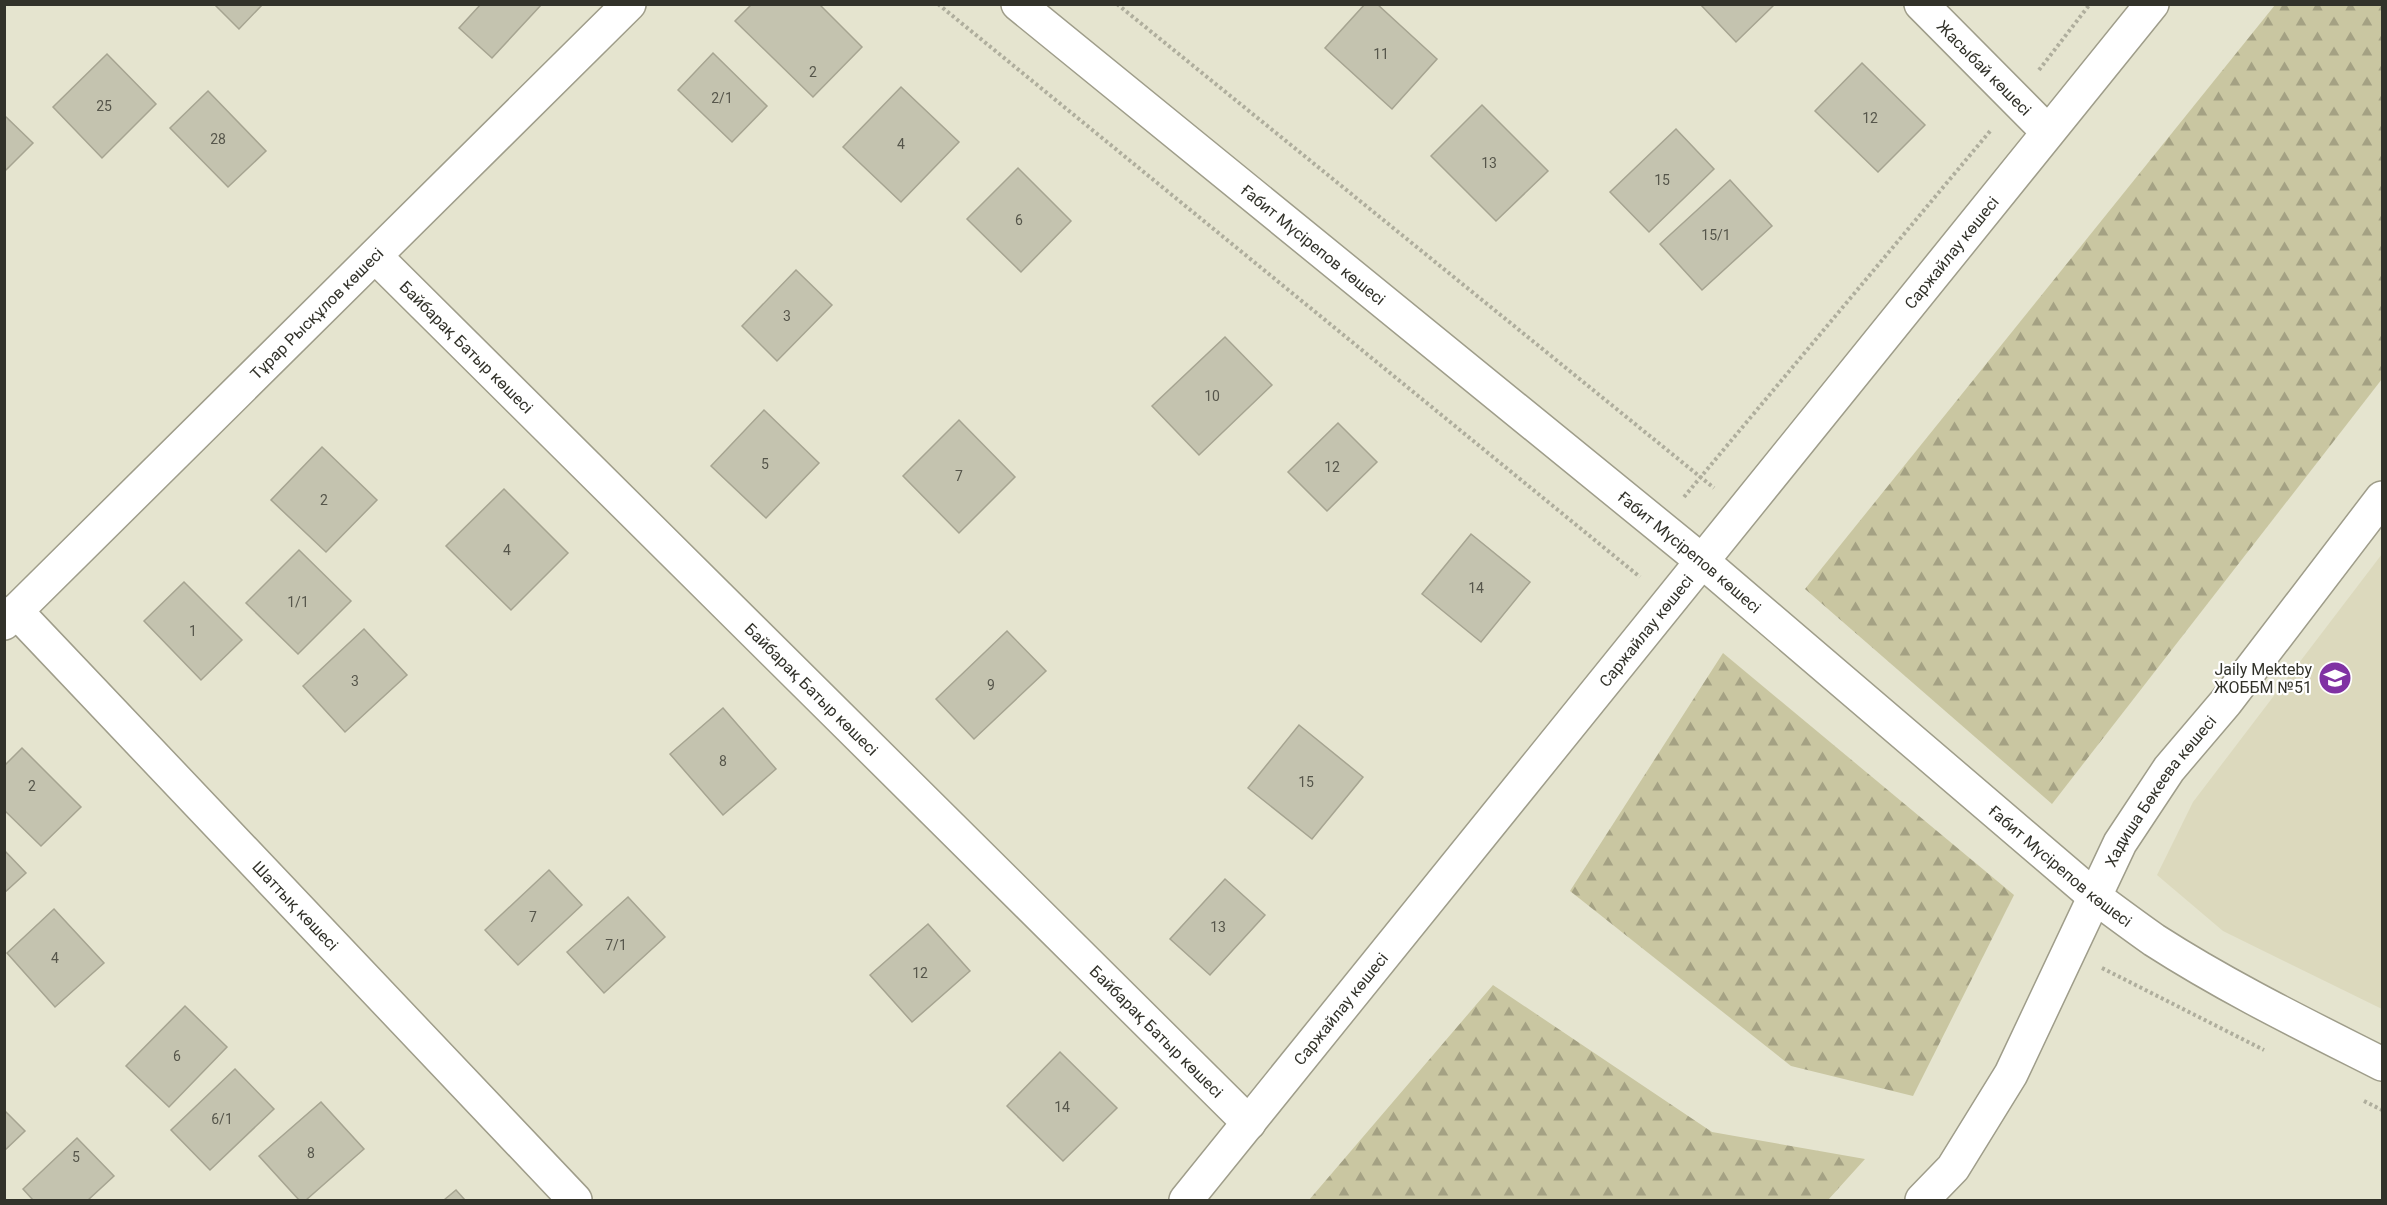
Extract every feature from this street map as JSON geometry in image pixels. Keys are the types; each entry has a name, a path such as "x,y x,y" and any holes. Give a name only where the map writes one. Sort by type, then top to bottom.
{"street":[{"name":"Тұрар Рысқұлов көшесі","path":"10,617 629,4"},
{"name":"Ғабит Мүсірепов көшесі","path":"1018,4 1702,561 2095,897 2153,939 2198,967 2382,1064"},
{"name":"Жасыбай көшесі","path":"1921,4 2048,132"},
{"name":"Саржайлау көшесі","path":"1186,1200 2152,4"},
{"name":"Байбарақ Батыр көшесі","path":"375,256 1249,1123"},
{"name":"Хадиша Бөкеева көшесі","path":"1922,1200 1953,1168 2012,1074 2120,843 2169,769 2226,702 2382,498"},
{"name":"Шаттық көшесі","path":"10,617 575,1200"}],"path":[{"path":"938,4 1670,601"},
{"path":"1117,4 1742,511"},
{"path":"1659,527 2016,100 2090,4"},
{"path":"2069,952 2267,1052"},
{"path":"2362,1100 2382,1110"}],"shaded area":[{"name":"Jaily Mekteby ЖОББМ №51","path":"2382,554 2382,1009 2223,931 2157,875 2193,802"}],"green space":[{"path":"2275,5 2382,5 2382,379 2052,804 1805,589"},
{"path":"1723,653 2014,895 1913,1096 1791,1066 1570,891"},
{"path":"1493,985 1712,1132 1865,1159 1828,1200 1309,1200"}],"building":[{"path":"214,4 263,4 239,29"},
{"path":"481,4 542,4 492,58 459,28"},
{"path":"752,4 819,4 862,47 813,97 735,21"},
{"path":"1365,4 1377,4 1437,59 1392,109 1325,48"},
{"path":"1700,4 1775,4 1736,42"},
{"path":"713,53 767,106 732,142 678,90"},
{"path":"107,54 156,104 102,158 53,107"},
{"path":"1862,63 1925,125 1878,172 1815,111"},
{"path":"901,87 959,142 901,202 843,147"},
{"path":"208,91 266,151 228,187 170,128"},
{"path":"1482,105 1548,171 1496,221 1431,156"},
{"path":"4,115 33,143 4,172"},
{"path":"1676,129 1714,169 1649,232 1610,192"},
{"path":"1018,168 1071,221 1021,272 967,219"},
{"path":"1730,180 1772,226 1702,290 1660,244"},
{"path":"796,270 832,305 777,361 742,326"},
{"path":"1225,337 1272,385 1199,455 1152,406"},
{"path":"764,410 819,463 766,518 711,466"},
{"path":"959,420 1015,477 959,533 903,476"},
{"path":"1338,423 1377,462 1327,511 1288,472"},
{"path":"322,447 377,500 326,552 271,500"},
{"path":"504,489 568,553 511,610 446,546"},
{"path":"1471,534 1530,582 1481,642 1422,594"},
{"path":"299,550 351,601 298,654 246,603"},
{"path":"184,582 242,640 201,680 144,621"},
{"path":"364,629 407,675 345,732 303,686"},
{"path":"1007,631 1046,671 974,739 936,699"},
{"path":"723,708 776,769 723,815 670,754"},
{"path":"1299,725 1363,777 1312,839 1248,788"},
{"path":"22,748 81,807 41,846 4,810 4,766"},
{"path":"4,850 26,873 4,893"},
{"path":"549,870 582,905 518,965 485,930"},
{"path":"1225,879 1265,915 1210,975 1170,939"},
{"path":"628,897 665,937 604,993 567,952"},
{"path":"54,909 104,963 55,1007 7,953"},
{"path":"928,924 970,971 912,1022 870,975"},
{"path":"185,1006 227,1047 169,1107 126,1066"},
{"path":"1060,1052 1117,1108 1063,1161 1007,1106"},
{"path":"235,1069 274,1109 210,1170 171,1130"},
{"path":"321,1102 364,1149 306,1200 299,1200 259,1156"},
{"path":"4,1110 25,1131 4,1151"},
{"path":"77,1138 114,1176 88,1200 33,1200 23,1189"},
{"path":"456,1190 465,1200 444,1200"}],"place":[{"name":"Jaily Mekteby ЖОББМ №51","path":"2335,678"}]}
